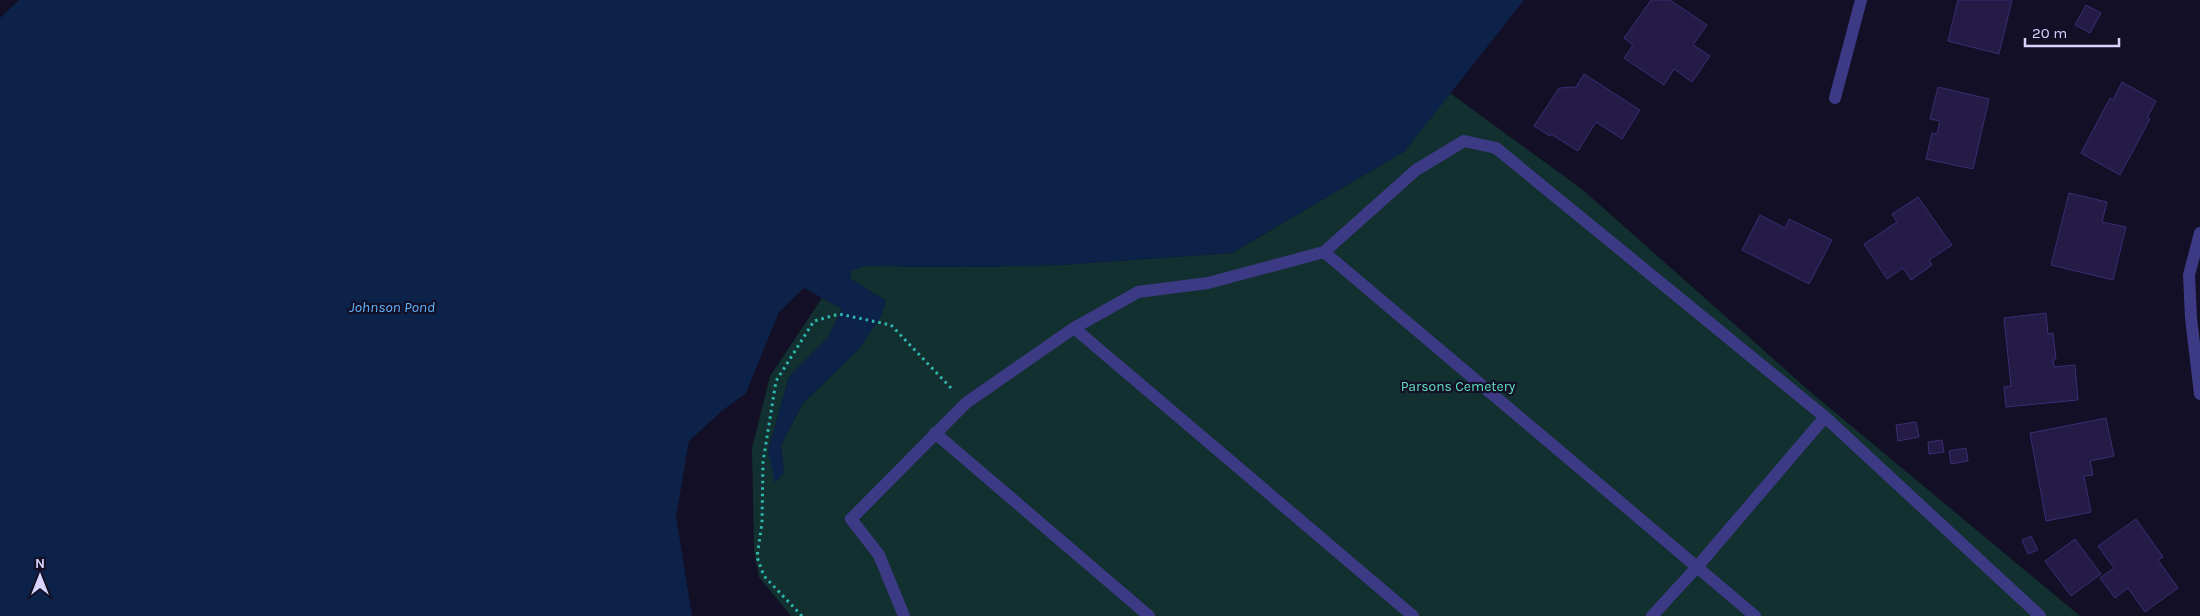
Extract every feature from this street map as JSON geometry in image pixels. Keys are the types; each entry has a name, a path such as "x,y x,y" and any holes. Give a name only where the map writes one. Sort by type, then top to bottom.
{"street":[{"path":"1835,98 1861,0"},
{"path":"904,616 879,555 851,519 966,403 1074,328 1138,292 1208,283 1324,252 1416,170 1464,141 1496,148 1825,417 2040,616"},
{"path":"2200,234 2190,275 2192,334 2200,394"},
{"path":"1324,252 1755,616"},
{"path":"1074,328 1413,616"},
{"path":"1652,616 1697,567 1825,417"},
{"path":"936,433 1149,616"}],"path":[{"path":"802,616 764,576 758,557 762,523 763,462 776,380 814,321 839,314 891,325 966,403"}],"green space":[{"name":"Parsons Cemetery","path":"1450,93 1583,190 1814,395 2080,616 791,616 759,577 754,551 752,448 770,376 822,298 842,309 828,337 789,377 768,451 784,473 781,445 803,403 859,349 886,301 851,279 850,271 865,266 966,267 1061,265 1232,253 1405,151"}],"water":[{"name":"Johnson Pond","path":"19,0 1524,0 1405,151 1232,253 1061,265 966,267 865,266 850,271 851,279 886,301 881,317 859,349 803,403 781,445 784,473 775,483 768,451 789,377 828,337 842,309 804,288 779,312 746,393 723,410 689,441 676,517 692,616 0,616 0,18"}],"building":[{"path":"1651,0 1670,0 1707,25 1693,45 1710,56 1692,82 1674,69 1664,85 1624,58 1633,45 1624,38"},
{"path":"1958,0 2012,0 1999,54 1948,41"},
{"path":"2086,5 2101,13 2090,33 2075,25"},
{"path":"1584,74 1640,110 1622,139 1596,122 1578,151 1534,126 1559,88 1576,87"},
{"path":"2122,82 2156,101 2147,118 2150,119 2120,175 2081,153 2110,98 2113,100"},
{"path":"1938,87 1989,99 1973,169 1926,159 1932,133 1937,134 1940,121 1930,119"},
{"path":"2069,193 2107,202 2102,222 2126,227 2113,280 2051,265"},
{"path":"1918,197 1952,245 1929,260 1932,265 1911,280 1903,268 1887,279 1864,244 1897,222 1892,214"},
{"path":"1760,215 1785,228 1789,219 1832,240 1809,284 1742,250"},
{"path":"2046,313 2048,334 2053,333 2056,359 2053,359 2054,367 2075,365 2078,400 2006,407 2004,387 2011,386 2004,318"},
{"path":"2106,418 2114,456 2090,461 2093,475 2084,476 2091,512 2046,521 2030,433"},
{"path":"1916,422 1919,437 1898,441 1896,425"},
{"path":"1942,440 1944,452 1929,454 1928,442"},
{"path":"1966,448 1968,461 1951,464 1949,451"},
{"path":"2136,519 2163,557 2158,560 2178,588 2145,612 2128,588 2115,598 2100,578 2114,568 2098,546"},
{"path":"2031,536 2038,550 2028,554 2022,540"},
{"path":"2075,539 2101,574 2071,596 2045,561"}]}
